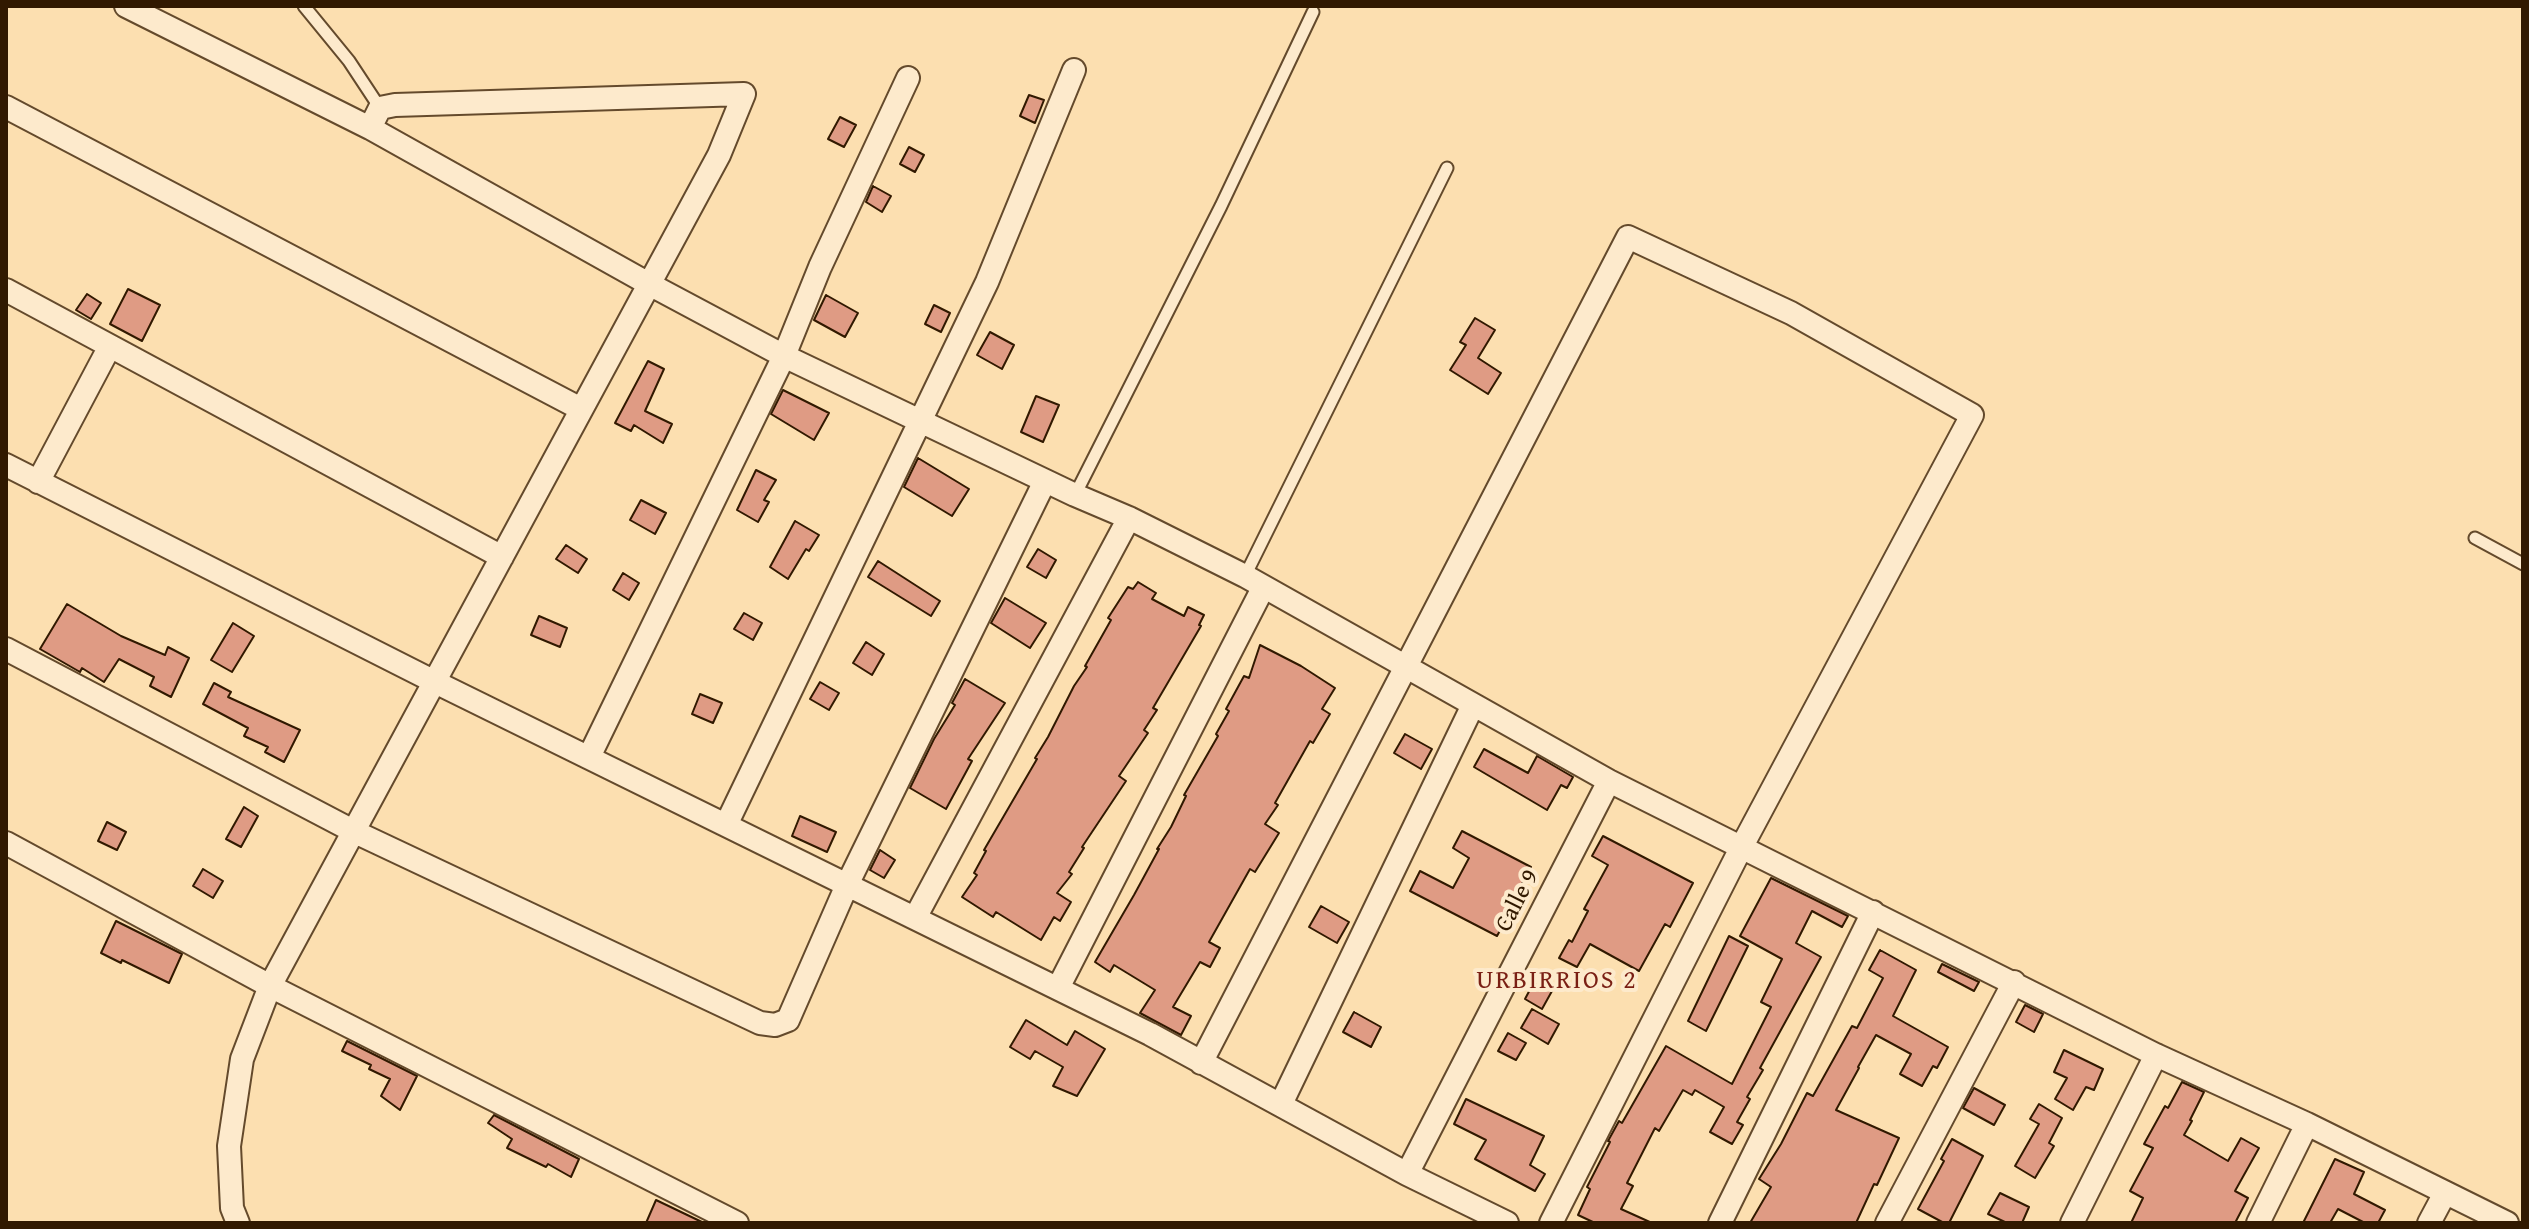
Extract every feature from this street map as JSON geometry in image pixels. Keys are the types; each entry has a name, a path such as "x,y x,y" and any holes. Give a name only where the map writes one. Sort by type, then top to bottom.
{"street":[{"path":"126,6 375,118 649,284 784,356 1129,518 1254,582 1609,781 2156,1055 2307,1124 2507,1223"},
{"path":"726,825 987,282 1074,70"},
{"path":"589,757 784,356 832,241 908,78"},
{"path":"238,1223 232,1208 229,1146 242,1059 270,986 719,155 744,94 406,105 375,118"},
{"path":"6,107 581,409"},
{"path":"1201,1063 1628,237 1791,313 1972,415 1741,848 1551,1223"},
{"path":"6,290 502,557"},
{"path":"38,482 110,346"},
{"path":"6,465 435,682 1150,1034 1407,1174 1507,1223"},
{"path":"6,649 355,832 767,1026 782,1024 788,1020 847,885 1045,481"},
{"path":"915,918 1129,518"},
{"path":"1058,988 1254,582"},
{"path":"1281,1104 1473,705"},
{"name":"Calle 9","path":"1407,1174 1609,781"},
{"path":"6,843 270,986 737,1223"},
{"path":"1720,1223 1873,912"},
{"path":"1887,1223 2014,982"},
{"path":"2072,1223 2156,1055"},
{"path":"2258,1223 2307,1124"},
{"path":"2429,1223 2445,1193"}],"lane":[{"path":"304,6 349,61 375,118"},
{"path":"1075,495 1221,206 1313,12"},
{"path":"1254,582 1447,168"},
{"path":"2475,538 2523,564"}],"building":[{"path":"1029,95 1044,100 1035,123 1020,116"},
{"path":"840,117 856,125 844,147 828,139"},
{"path":"909,147 924,155 915,172 900,164"},
{"path":"873,186 891,196 882,212 866,202"},
{"path":"128,289 160,305 142,341 110,324"},
{"path":"87,294 101,303 91,319 76,310"},
{"path":"826,295 858,313 845,337 814,320"},
{"path":"934,305 950,313 941,332 925,324"},
{"path":"1475,318 1495,330 1478,358 1501,373 1488,394 1450,370 1466,345 1460,342"},
{"path":"990,332 1014,345 1002,369 977,355"},
{"path":"648,361 664,369 645,411 672,424 663,443 634,425 631,431 615,423"},
{"path":"783,390 829,413 814,440 771,414"},
{"path":"1036,396 1059,405 1043,442 1021,432"},
{"path":"918,458 969,489 952,516 904,487"},
{"path":"756,470 776,480 764,500 769,502 758,522 737,510"},
{"path":"641,500 666,513 655,534 630,520"},
{"path":"795,521 819,535 809,551 806,549 788,579 770,567"},
{"path":"566,545 587,559 578,573 556,559"},
{"path":"1038,549 1056,560 1046,578 1027,567"},
{"path":"878,561 940,601 931,616 868,577"},
{"path":"623,573 639,583 629,600 613,590"},
{"path":"1138,582 1156,593 1152,599 1184,616 1188,607 1204,615 1201,626 1153,708 1157,710 1144,730 1148,733 1119,776 1126,781 1082,847 1069,872 1072,874 1057,893 1071,902 1060,921 1054,917 1041,940 996,912 993,917 962,897 977,875 974,873 984,850 1087,667 1111,620 1108,618 1128,587 1133,589"},
{"path":"1005,598 1046,623 1030,648 991,623"},
{"path":"67,604 121,636 165,655 168,647 189,658 171,697 150,686 154,677 119,659 104,682 40,649"},
{"path":"744,613 762,623 753,640 734,629"},
{"path":"539,616 567,628 560,647 531,635"},
{"path":"233,623 254,636 232,672 211,660"},
{"path":"866,642 884,654 872,675 853,663"},
{"path":"1260,645 1335,688 1322,709 1330,714 1313,743 1310,741 1265,824 1279,833 1255,872 1250,869 1209,942 1220,948 1210,967 1200,962 1173,1007 1191,1016 1181,1035 1140,1013 1155,990 1114,965 1110,972 1095,962 1171,827 1184,795 1218,736 1216,734 1229,711 1226,709 1244,676 1249,678"},
{"path":"965,679 1005,703 968,759 972,761 946,809 910,788 955,705 952,703"},
{"path":"820,682 839,693 829,710 810,699"},
{"path":"214,683 231,692 228,697 300,730 284,762 265,752 268,747 244,736 248,728 203,704"},
{"path":"700,694 722,703 713,723 692,714"},
{"path":"1405,734 1432,749 1421,769 1394,753"},
{"path":"1484,749 1528,773 1537,756 1573,777 1567,788 1561,785 1547,810 1474,767"},
{"path":"244,807 258,816 241,847 226,839"},
{"path":"800,816 836,832 827,852 792,836"},
{"path":"107,822 126,832 117,850 98,841"},
{"path":"1462,831 1531,867 1497,936 1410,891 1420,871 1453,888 1469,858 1453,848"},
{"path":"1603,836 1693,883 1670,927 1665,924 1639,971 1590,944 1577,967 1559,958 1569,940 1572,942 1588,911 1584,909 1608,865 1592,856"},
{"path":"880,850 895,860 884,878 870,870"},
{"path":"203,869 223,881 213,898 193,886"},
{"path":"1771,878 1848,916 1842,927 1812,911 1796,943 1821,957 1760,1068 1763,1070 1737,1122 1743,1125 1732,1144 1710,1132 1724,1107 1695,1090 1692,1095 1683,1090 1659,1131 1655,1128 1627,1183 1633,1186 1621,1209 1652,1223 1595,1223 1578,1215 1608,1141 1619,1121 1622,1123 1666,1046 1732,1084 1771,1007 1761,1002 1782,959 1740,936"},
{"path":"1321,906 1349,922 1337,943 1309,927"},
{"path":"116,921 182,954 169,983 101,953"},
{"path":"1729,936 1748,946 1706,1031 1688,1021"},
{"path":"1880,950 1916,970 1893,1016 1948,1047 1937,1068 1933,1066 1922,1086 1900,1074 1911,1054 1876,1035 1858,1067 1836,1110 1899,1138 1856,1223 1750,1223 1771,1187 1759,1179 1807,1093 1813,1096 1852,1026 1857,1028 1883,978 1869,970"},
{"path":"1942,964 1979,982 1974,991 1938,972"},
{"path":"1534,982 1552,991 1542,1009 1525,999"},
{"path":"2025,1005 2043,1014 2034,1032 2016,1022"},
{"path":"1532,1009 1559,1024 1548,1044 1521,1028"},
{"path":"1354,1012 1381,1027 1371,1047 1343,1032"},
{"path":"1026,1020 1067,1045 1075,1031 1105,1049 1077,1096 1053,1086 1063,1067 1035,1051 1030,1059 1010,1047"},
{"path":"1508,1033 1526,1043 1516,1060 1498,1051"},
{"path":"347,1041 417,1076 400,1110 381,1096 390,1079 369,1069 371,1065 342,1051"},
{"path":"2064,1050 2103,1069 2094,1090 2086,1087 2073,1110 2055,1099 2067,1078 2054,1072"},
{"path":"2182,1082 2204,1092 2184,1135 2228,1161 2241,1138 2259,1148 2235,1191 2248,1198 2235,1223 2131,1223 2143,1198 2130,1191 2153,1148 2144,1144"},
{"path":"1974,1088 2005,1105 1994,1125 1963,1108"},
{"path":"1466,1099 1544,1136 1530,1165 1545,1174 1535,1191 1475,1159 1486,1140 1454,1124"},
{"path":"2039,1104 2062,1118 2049,1143 2054,1146 2035,1178 2015,1166 2039,1124 2030,1119"},
{"path":"494,1115 579,1159 571,1177 507,1148 512,1139 488,1123"},
{"path":"1952,1139 1983,1156 1949,1223 1944,1223 1918,1209 1944,1161 1941,1159"},
{"path":"2335,1159 2364,1172 2354,1194 2385,1210 2378,1223 2365,1223 2338,1209 2330,1223 2303,1223"},
{"path":"2000,1193 2029,1207 2022,1223 2007,1223 1988,1214"},
{"path":"656,1200 704,1223 646,1223"}],"district":[{"name":"URBIRRIOS 2","path":"1557,981"}]}
